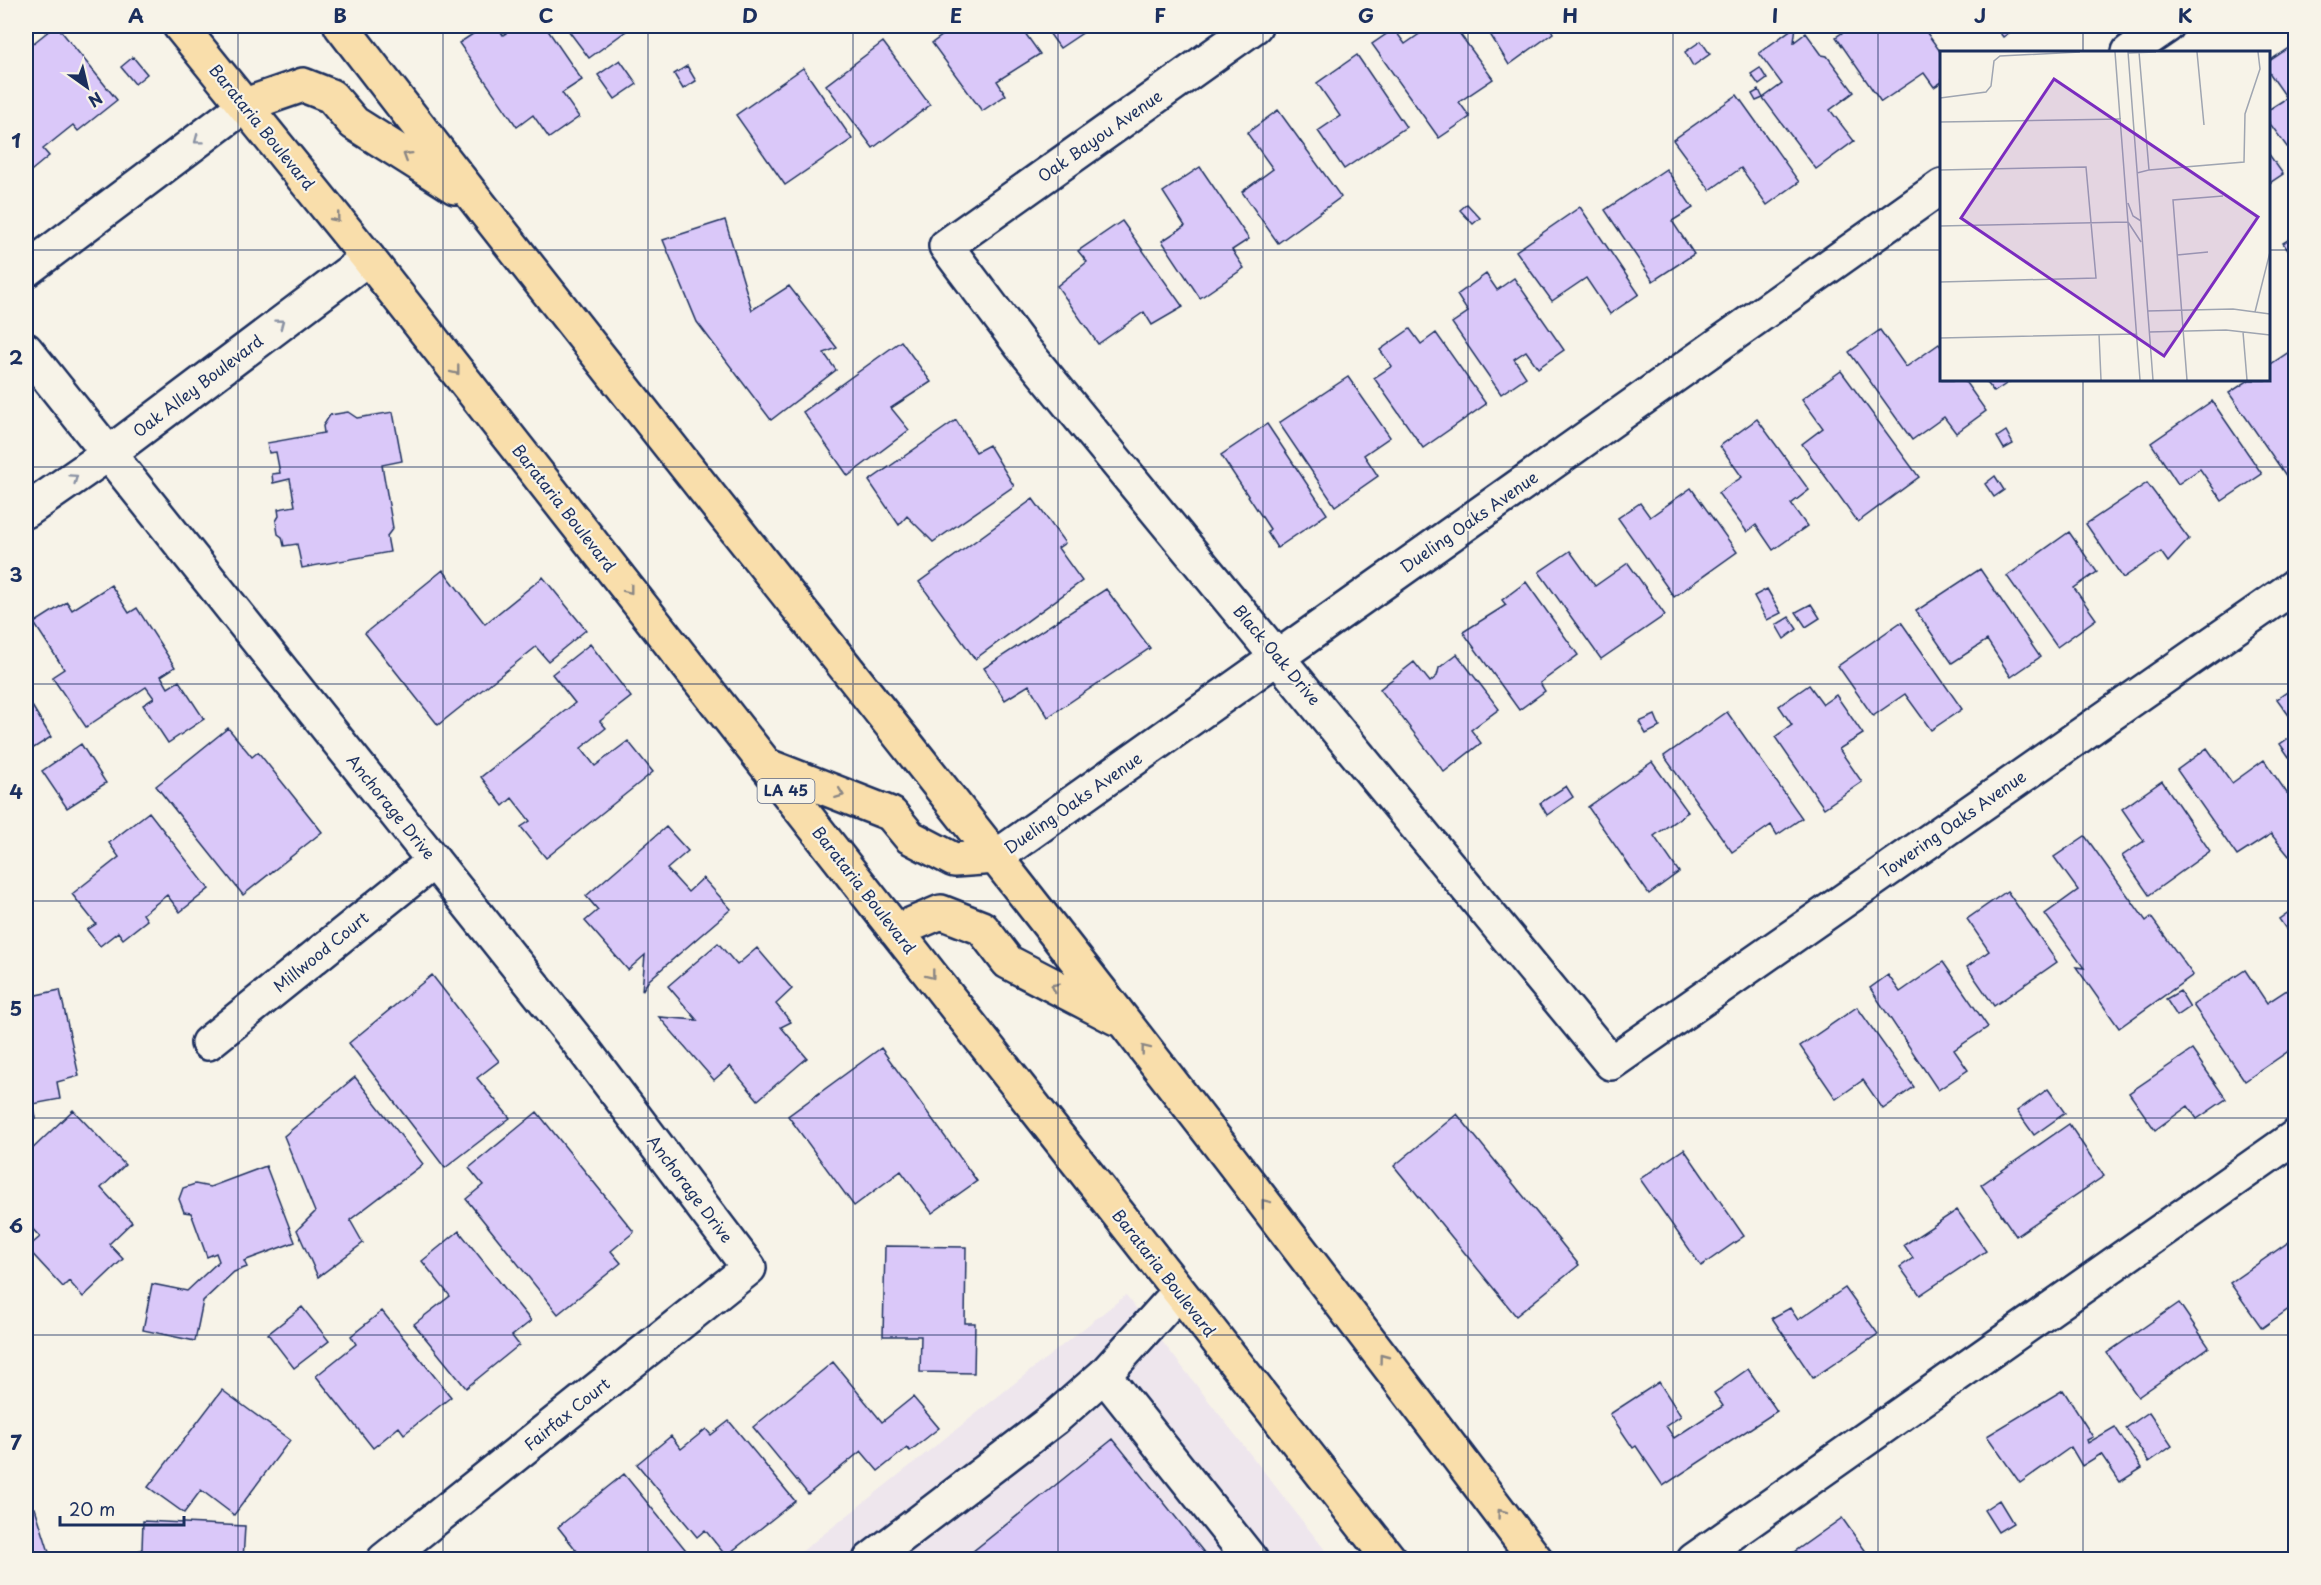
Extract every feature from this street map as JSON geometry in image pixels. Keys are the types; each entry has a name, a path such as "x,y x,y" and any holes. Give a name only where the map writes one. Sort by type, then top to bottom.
{"main road":[{"name":"Barataria Boulevard","path":"180,26 368,258 1390,1560"},
{"path":"341,26 474,199 996,857 1297,1245 1536,1560"},
{"path":"245,105 303,86 332,96 354,123 474,199"},
{"path":"766,766 891,814 910,837 954,860 996,857"},
{"path":"896,930 941,912 982,928 1008,962 1125,1023"}],"street":[{"name":"Oak Bayou Avenue","path":"946,246 1255,26"},
{"path":"2129,51 2166,26"},
{"path":"26,270 245,105"},
{"name":"Dueling Oaks Avenue","path":"996,857 1940,187"},
{"name":"Black Oak Drive","path":"946,246 1022,347 1611,1063"},
{"name":"Oak Alley Boulevard","path":"26,511 108,454 368,258"},
{"name":"Anchorage Drive","path":"26,350 579,1043 749,1268"},
{"name":"Towering Oaks Avenue","path":"1611,1063 2295,585"},
{"name":"Millwood Court","path":"208,1043 434,861"},
{"path":"1694,1560 2295,1136"},
{"name":"Fairfax Court","path":"384,1560 749,1268"},
{"path":"870,1560 1054,1419 1104,1376 1179,1292"},
{"path":"1104,1376 1251,1560"}],"shaded area":[{"path":"1126,1295 1332,1559 791,1560"}],"building":[{"path":"55,26 117,100 78,131 73,125 43,149 49,156 26,175 26,49"},
{"path":"485,26 497,26 503,35 517,26 545,26 582,80 562,93 579,117 549,138 533,115 517,127 459,43"},
{"path":"565,26 633,26 589,58"},
{"path":"956,26 1020,26 1040,54 997,81 1006,95 982,111 932,43"},
{"path":"1044,26 1093,26 1060,48"},
{"path":"1431,26 1454,26 1493,79 1459,102 1470,117 1439,138 1372,44 1394,29 1405,44"},
{"path":"1485,26 1549,26 1553,33 1509,65"},
{"path":"1796,26 1794,42 1806,33 1854,92 1830,110 1854,141 1816,169 1763,98 1782,84 1759,53"},
{"path":"1852,26 1922,26 1940,51 1940,83 1934,87 1924,73 1881,102 1836,37"},
{"path":"1995,26 2019,26 2003,37"},
{"path":"1701,41 1710,54 1693,66 1685,52"},
{"path":"883,42 930,105 873,148 826,85"},
{"path":"2296,43 2296,159 2270,124 2270,109 2287,98 2270,74 2270,61"},
{"path":"1357,55 1406,127 1344,169 1318,131 1340,116 1317,83"},
{"path":"133,57 147,74 135,84 121,67"},
{"path":"620,60 637,84 615,99 598,75"},
{"path":"687,66 696,81 683,89 674,74"},
{"path":"803,68 852,139 785,185 736,115"},
{"path":"1760,68 1767,79 1759,85 1751,74"},
{"path":"1759,90 1763,98 1756,101 1752,94"},
{"path":"1737,95 1799,182 1767,205 1741,168 1710,190 1673,140"},
{"path":"1278,110 1341,197 1278,243 1242,192 1273,169 1247,133"},
{"path":"2270,156 2283,174 2270,183"},
{"path":"1200,167 1249,239 1232,250 1244,268 1200,298 1162,241 1185,226 1163,192"},
{"path":"1666,169 1693,208 1672,221 1694,254 1653,281 1605,210"},
{"path":"1467,204 1480,218 1473,224 1460,210"},
{"path":"1580,207 1639,294 1610,314 1586,278 1552,301 1516,251"},
{"path":"725,220 752,310 789,286 837,348 824,353 836,370 771,420 697,322 663,240"},
{"path":"1122,221 1183,307 1152,325 1144,312 1098,344 1057,286 1087,262 1078,251"},
{"path":"2296,235 2296,253 2292,256 2283,243"},
{"path":"1486,274 1497,290 1514,278 1564,350 1538,368 1526,351 1514,359 1526,377 1501,394 1452,323 1468,312 1457,295"},
{"path":"1410,329 1421,344 1436,333 1486,404 1423,448 1374,378 1392,366 1380,350"},
{"path":"1880,330 1906,367 1939,344 1940,381 1965,381 1986,411 1956,433 1944,417 1912,440 1849,352"},
{"path":"901,341 931,382 891,408 909,430 848,476 803,412"},
{"path":"2292,350 2296,355 2296,420 2292,422 2296,427 2296,476 2289,480 2229,393 2247,381 2270,381 2270,365"},
{"path":"1841,371 1919,477 1858,522 1802,444 1823,428 1802,399"},
{"path":"1348,377 1390,437 1364,455 1378,476 1335,506 1279,423"},
{"path":"1986,381 2010,381 1994,392"},
{"path":"2212,401 2262,474 2222,501 2200,469 2178,484 2151,443"},
{"path":"348,412 357,418 393,412 402,461 382,465 393,528 387,536 390,552 302,568 297,544 284,546 282,537 278,534 276,521 279,516 278,509 295,506 290,479 273,483 272,474 280,473 276,452 269,453 267,443 324,433 323,426 330,415"},
{"path":"1757,419 1809,490 1791,504 1807,526 1773,550 1756,525 1747,532 1718,493 1742,477 1720,446"},
{"path":"956,420 976,452 989,445 1014,486 933,542 907,516 899,525 869,481"},
{"path":"1267,424 1327,514 1277,548 1267,532 1270,529 1221,455"},
{"path":"2006,431 2013,444 2004,449 1997,437"},
{"path":"1995,476 2004,490 1994,497 1985,484"},
{"path":"2147,483 2189,539 2168,562 2161,552 2123,578 2086,524"},
{"path":"1691,488 1737,552 1674,597 1618,518 1640,503 1650,517"},
{"path":"1033,499 1065,543 1058,548 1082,581 975,659 919,582"},
{"path":"2069,532 2097,572 2074,588 2096,619 2057,647 2007,576"},
{"path":"1570,551 1595,586 1628,563 1665,615 1601,659 1539,572"},
{"path":"1980,569 2040,657 2011,677 1987,640 1952,663 1916,611"},
{"path":"443,570 485,624 543,577 586,630 548,661 536,647 438,725 365,633"},
{"path":"1526,582 1578,655 1540,683 1545,691 1519,710 1463,632 1506,605 1502,600"},
{"path":"111,585 129,613 137,608 175,667 161,676 168,688 179,681 204,719 168,743 143,705 154,698 146,687 86,727 52,677 64,669 34,623 67,602 72,610"},
{"path":"1106,589 1150,648 1048,717 1029,685 1005,700 984,668"},
{"path":"1767,589 1781,613 1767,620 1754,596"},
{"path":"1811,604 1820,618 1806,627 1796,612"},
{"path":"1789,617 1797,629 1784,639 1776,625"},
{"path":"1901,622 1962,709 1931,730 1905,694 1873,716 1838,666"},
{"path":"590,644 631,697 600,721 606,728 581,748 595,766 628,741 653,772 546,858 521,827 530,821 512,798 503,806 481,777 575,703 552,674"},
{"path":"1457,654 1499,709 1471,730 1481,743 1444,772 1380,689 1414,662 1430,682 1437,676 1439,668"},
{"path":"1809,685 1823,704 1836,695 1863,734 1839,749 1862,782 1824,808 1775,737 1792,725 1779,706"},
{"path":"2296,686 2296,725 2277,699"},
{"path":"26,696 51,737 26,753"},
{"path":"1727,712 1802,818 1777,835 1771,825 1732,852 1664,756"},
{"path":"1655,715 1660,727 1646,734 1639,722"},
{"path":"228,728 252,757 258,752 322,832 243,895 156,786"},
{"path":"2296,733 2296,767 2280,744"},
{"path":"81,744 106,783 67,808 42,771"},
{"path":"2207,748 2232,783 2264,760 2296,806 2296,851 2289,856 2271,834 2237,856 2177,770"},
{"path":"1652,762 1688,812 1654,836 1679,872 1649,894 1588,807"},
{"path":"2162,781 2210,851 2149,895 2122,856 2144,841 2122,809"},
{"path":"1566,786 1573,797 1547,815 1540,803"},
{"path":"149,812 209,889 180,912 167,895 143,914 147,920 123,939 118,932 100,946 87,930 96,924 72,894 119,857 109,843"},
{"path":"666,827 688,851 667,869 688,892 703,878 731,909 649,980 642,991 645,955 628,970 585,921 598,910 586,896"},
{"path":"2085,836 2146,921 2151,917 2193,975 2119,1028 2076,967 2084,968 2045,914 2078,890 2054,857"},
{"path":"2007,891 2057,962 1994,1006 1967,967 1989,951 1967,919"},
{"path":"2296,907 2296,943 2279,919"},
{"path":"718,943 737,965 757,948 792,989 776,1004 791,1022 781,1027 807,1058 758,1100 730,1066 714,1080 659,1017 697,1020 668,986"},
{"path":"1943,962 1988,1027 1954,1050 1968,1070 1938,1090 1870,988 1888,975 1900,992"},
{"path":"2245,970 2267,1003 2296,984 2296,1046 2245,1081 2193,1005"},
{"path":"432,975 499,1061 477,1078 510,1118 445,1168 349,1043"},
{"path":"60,990 79,1076 57,1082 60,1099 33,1104 36,1118 26,1121 26,994 36,991 36,995"},
{"path":"2180,991 2190,1007 2177,1016 2166,999"},
{"path":"1857,1007 1914,1087 1883,1109 1863,1080 1836,1099 1800,1046"},
{"path":"881,1048 977,1181 932,1213 901,1171 854,1206 788,1116"},
{"path":"2192,1050 2226,1099 2197,1119 2188,1106 2155,1130 2129,1093"},
{"path":"355,1077 423,1164 350,1220 363,1243 318,1277 297,1230 315,1212 284,1136"},
{"path":"2048,1089 2065,1113 2034,1135 2017,1111"},
{"path":"73,1110 125,1165 101,1188 132,1222 109,1244 123,1259 83,1297 69,1281 63,1287 27,1248 40,1237 26,1222 26,1155"},
{"path":"537,1112 634,1232 611,1251 621,1263 558,1314 466,1199 483,1185 469,1168"},
{"path":"1457,1114 1579,1265 1516,1316 1394,1166"},
{"path":"2069,1124 2104,1176 2016,1236 1981,1185"},
{"path":"1684,1149 1744,1236 1701,1266 1640,1179"},
{"path":"266,1166 295,1242 244,1261 247,1267 234,1272 203,1301 195,1341 143,1330 152,1284 187,1291 219,1261 216,1253 207,1257 191,1213 184,1212 179,1199 183,1188 195,1184 210,1187"},
{"path":"1957,1210 1986,1251 1920,1295 1900,1267 1913,1258 1904,1245"},
{"path":"459,1231 531,1321 512,1336 519,1345 466,1388 414,1324 450,1296 422,1261"},
{"path":"2296,1237 2296,1304 2262,1328 2230,1283"},
{"path":"885,1246 966,1247 965,1323 975,1323 974,1373 920,1372 921,1336 883,1336"},
{"path":"1845,1288 1878,1334 1813,1378 1772,1318 1790,1308 1798,1320"},
{"path":"2179,1303 2209,1347 2138,1397 2107,1353"},
{"path":"302,1307 329,1341 294,1368 268,1334"},
{"path":"382,1311 451,1397 404,1434 399,1427 373,1448 316,1376 356,1344 351,1336"},
{"path":"833,1362 882,1422 913,1397 939,1428 910,1451 907,1448 878,1471 861,1451 808,1494 753,1427"},
{"path":"1748,1369 1777,1411 1663,1486 1636,1446 1633,1448 1610,1414 1659,1382 1681,1416 1666,1426 1674,1438 1723,1406 1714,1393"},
{"path":"222,1390 290,1440 234,1515 201,1490 184,1513 148,1487"},
{"path":"2063,1390 2093,1437 2087,1440 2088,1443 2115,1427 2142,1468 2120,1482 2101,1454 2082,1466 2071,1447 2020,1483 1987,1436"},
{"path":"2149,1412 2172,1446 2149,1462 2126,1428"},
{"path":"729,1421 795,1501 726,1556 705,1530 697,1537 637,1464 671,1436 681,1449 706,1429 711,1435"},
{"path":"1113,1439 1210,1560 962,1560"},
{"path":"624,1474 694,1560 584,1560 558,1527"},
{"path":"1999,1500 2013,1523 1998,1532 1984,1510"},
{"path":"35,1508 49,1552 26,1559 26,1511"},
{"path":"1842,1518 1872,1560 1789,1560 1787,1557"},
{"path":"143,1521 245,1526 243,1560 122,1560 142,1549"}]}
